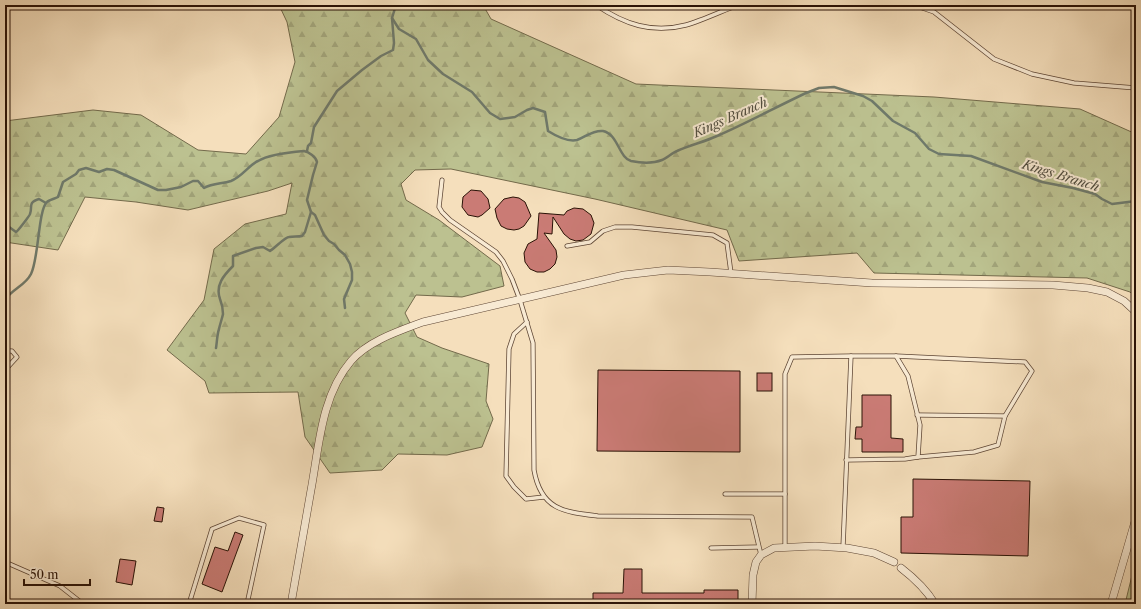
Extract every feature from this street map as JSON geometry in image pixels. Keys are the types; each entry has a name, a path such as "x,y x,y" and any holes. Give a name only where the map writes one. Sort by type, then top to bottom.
{"street":[{"path":"291,604 323,420 335,385 351,360 370,345 393,333 423,322 624,275 668,270 872,283 1053,285 1088,288 1107,292 1124,301 1136,312"},
{"path":"1111,604 1136,518"},
{"path":"752,604 753,575 756,562 761,555 774,548 815,546 843,547 874,553 894,562"},
{"path":"901,568 914,578 935,604"}],"lane":[{"path":"596,5 610,14 631,24 657,28 686,25 738,5"},
{"path":"914,5 934,12 994,59 1032,74 1074,83 1136,88"},
{"path":"442,180 439,207 442,212 450,220 496,252 503,261 512,278 520,300 533,343 534,470 537,484 544,496 561,510 592,515 752,517 761,555"},
{"path":"567,246 590,242 603,231 615,227 632,227 713,235 727,243 731,273"},
{"path":"527,322 514,334 509,349 506,476 526,499 544,496"},
{"path":"5,351 12,351 17,357 5,370"},
{"path":"843,547 851,356"},
{"path":"896,356 908,376 918,415 920,426 918,457"},
{"path":"785,547 785,374 792,357 896,356 1025,362 1032,371 1005,416 998,445 974,452 905,459 846,460"},
{"path":"918,415 1005,416"},
{"path":"725,494 785,494"},
{"path":"189,604 212,530 239,518 264,525 247,604"},
{"path":"711,548 758,547"},
{"path":"5,562 60,586 83,604"}],"green space":[{"path":"279,5 483,5 491,19 636,84 934,97 1080,109 1136,134 1136,297 1130,292 1087,278 874,273 857,253 739,261 727,230 595,199 451,169 415,170 401,184 406,200 439,220 500,266 504,286 462,297 416,295 405,313 417,337 442,348 489,364 486,401 493,419 482,447 447,455 398,454 382,470 330,473 305,437 298,392 209,393 205,381 167,350 204,300 214,249 245,224 286,214 292,183 268,191 188,210 136,202 85,197 58,250 5,242 5,121 93,110 141,115 198,150 246,154 279,117 295,62 287,22"},
{"path":"1136,559 1136,604 1125,604"}],"building":[{"path":"471,190 481,191 488,199 490,208 478,217 468,215 462,207 463,197"},
{"path":"513,197 519,198 525,202 531,216 524,226 514,230 501,226 495,209 504,199"},
{"path":"574,208 583,209 591,215 594,223 591,234 583,240 576,241 570,239 564,234 553,217 552,234 544,233 556,250 557,257 555,264 544,272 537,272 530,269 525,262 524,253 528,244 537,239 539,213 564,215 567,211"},
{"path":"598,370 740,371 740,452 597,451"},
{"path":"757,373 772,373 772,391 757,391"},
{"path":"862,395 891,395 891,438 903,439 903,452 862,452 862,439 855,439 856,427 862,427"},
{"path":"913,479 1030,481 1028,556 901,553 901,517 913,517"},
{"path":"157,507 164,508 162,522 154,521"},
{"path":"235,532 243,535 222,592 202,584 215,547 228,551"},
{"path":"120,559 136,561 132,585 116,582"},
{"path":"624,569 642,569 642,593 704,593 704,590 738,590 738,604 593,604 593,593 623,593"}],"waterway":[{"path":"307,151 308,146 311,143 314,127 337,91 381,56 393,50 394,43 392,18 396,5"},
{"name":"Kings Branch","path":"392,18 399,29 416,39 428,60 443,74 472,92 490,113 500,119 515,117 533,108 545,112 548,131 562,138 577,140 599,131 608,133 627,159 631,161 646,163 662,160 677,151 728,131 806,93 819,88 834,87 863,96 872,101 893,121 915,133 929,149 939,154 971,156 1042,182 1095,194 1112,204 1136,201"},
{"path":"5,300 25,282 34,267 44,207 48,201 58,197 63,182 76,174 79,170 86,168 99,172 107,169 114,170 158,190 181,187 193,181 198,181 204,188 231,181 262,159 280,154 304,151 312,155 317,162 307,200 311,212 315,215 324,235 345,255 350,264 352,280 344,299 345,308"},
{"path":"5,224 16,232 29,215 33,202 39,199 46,203"},
{"path":"216,348 223,314 219,289 221,281 233,266 233,256 263,247 270,251 287,237 302,236 305,232 311,212"}]}
